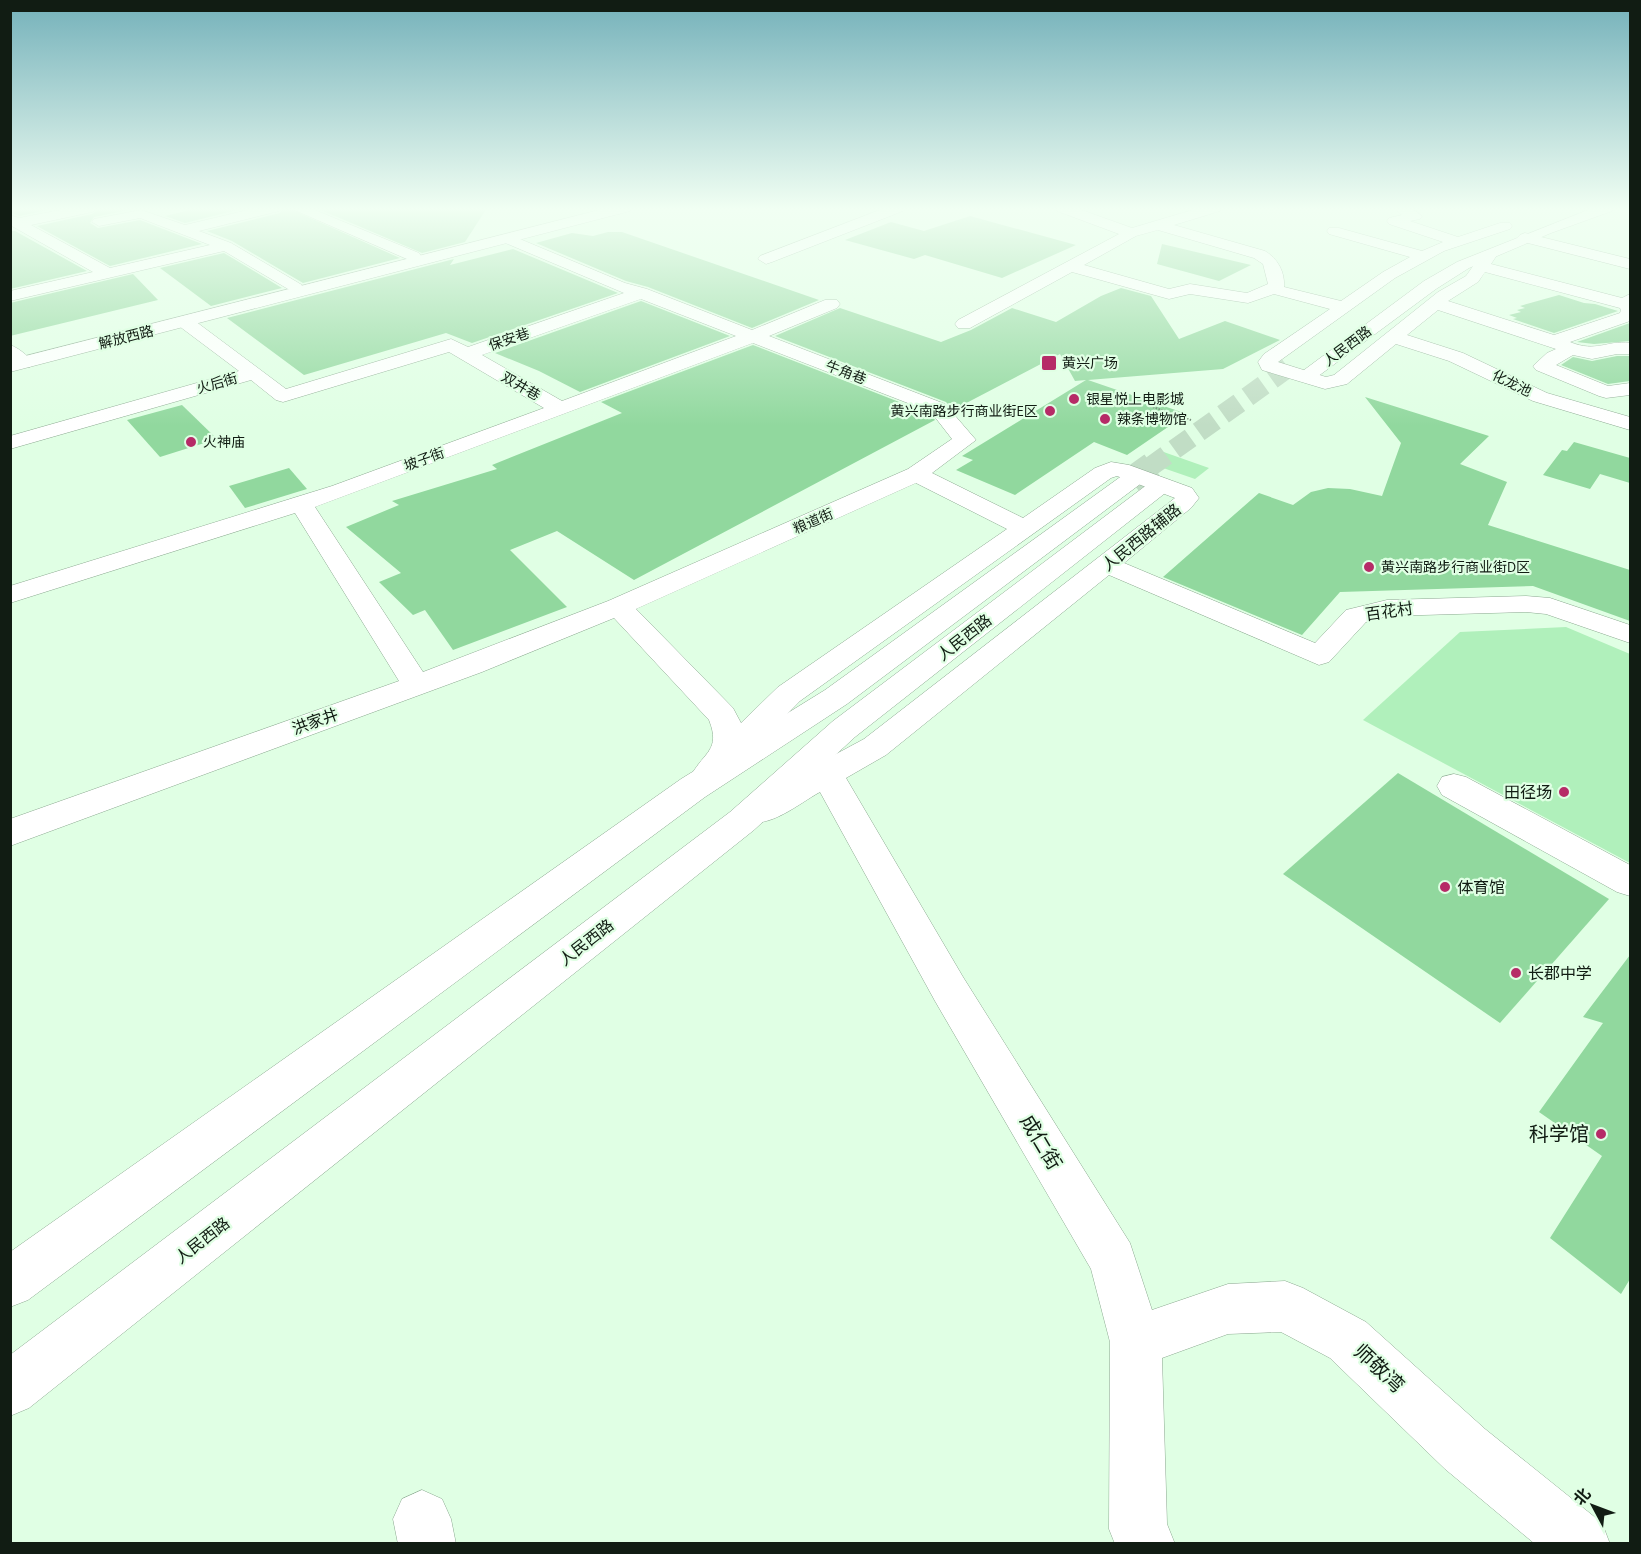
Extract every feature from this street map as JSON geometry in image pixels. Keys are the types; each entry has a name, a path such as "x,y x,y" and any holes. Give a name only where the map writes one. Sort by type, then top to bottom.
{"street":[{"path":"10,296 75,281"},
{"path":"286,281 294,285"},
{"name":"解放西路","path":"14,358 312,281"},
{"name":"解放西路","path":"14,358 185,322 339,281"},
{"path":"604,281 755,336"},
{"path":"964,324 1046,281"},
{"path":"1121,281 1169,294 1190,289 1248,298 1273,288 1277,285 1276,281"},
{"path":"1381,281 1271,358 1268,362 1269,366 1315,381 1334,382 1435,303 1470,281"},
{"name":"人民西路","path":"1367,311 1411,281"},
{"name":"人民西路","path":"1310,373 1437,281"},
{"path":"1554,281 1629,303 1630,310 1628,316 1563,345 1543,366 1606,392 1630,389"},
{"path":"1273,288 1343,307"},
{"name":"保安巷","path":"459,349 641,293"},
{"path":"1435,303 1589,353 1617,347 1630,349"},
{"name":"坡子街","path":"10,595 301,503 561,409 755,336 831,304"},
{"path":"185,322 254,373"},
{"name":"牛角巷","path":"755,336 938,408"},
{"name":"化龙池","path":"1395,336 1456,357 1540,397 1630,424"},
{"name":"火后街","path":"10,443 254,373 283,396 459,349"},
{"name":"双井巷","path":"459,349 561,409"},
{"name":"粮道街","path":"618,607 916,474 965,440 938,408"},
{"name":"人民西路辅路","path":"693,788 789,694 1111,470 1132,472 1184,493 1187,498 1184,503 875,747 742,820"},
{"path":"916,474 1025,528"},
{"name":"人民西路","path":"10,1282 693,788 836,697 1144,484 844,729 742,820 10,1389"},
{"path":"301,503 416,684"},
{"name":"百花村","path":"1107,565 1319,656 1356,616 1388,608 1526,604 1550,606 1630,634"},
{"path":"618,607 722,715 731,742 724,758"},
{"name":"洪家井","path":"10,833 618,607"},
{"name":"成仁街","path":"827,774 949,989 1113,1260 1136,1342 1138,1529 1146,1544"},
{"path":"1454,786 1630,882"},
{"name":"师敬湾","path":"1136,1342 1228,1309 1285,1306 1348,1340 1465,1449 1581,1544"}],"path":[{"path":"1150,406 1191,420"}],"green space":[{"path":"1158,450 1209,468 1195,479 1143,461"},
{"name":"田径场","path":"1566,627 1630,654 1630,863 1363,720 1460,632"}],"building":[{"path":"10,281 46,281 10,289"},
{"path":"105,281 139,281 158,300 10,336 10,303"},
{"path":"177,281 270,281 282,288 211,306"},
{"path":"371,281 588,281 618,293 472,343 446,333 304,375 227,318"},
{"path":"626,281 763,281 819,300 752,328 648,287"},
{"path":"1121,288 1151,296 1179,339 1225,321 1280,340 1223,369 1088,380 1187,414 1127,455 1094,442 1015,495 956,470 973,460 962,456 1086,380 1075,381 1060,354 953,410 946,402 775,336 840,308 941,342 971,330 1012,308 1056,322 1101,296"},
{"path":"1559,295 1618,311 1554,333 1513,319 1517,318 1509,315 1521,312 1517,310 1525,308 1520,306"},
{"path":"641,301 730,336 580,392 539,371 495,353"},
{"path":"1630,323 1630,341 1594,344 1577,342"},
{"path":"753,345 930,414 935,420 634,580 557,531 510,550 567,607 453,650 425,610 413,615 379,582 401,573 346,527 399,505 392,501 497,469 492,465 622,413 601,402"},
{"path":"1630,356 1630,381 1608,384 1561,365 1573,357 1592,361"},
{"name":"黄兴南路步行商业街D区","path":"1365,397 1489,436 1460,464 1507,482 1488,525 1630,570 1630,621 1533,586 1340,592 1302,635 1163,577 1259,493 1293,505 1311,492 1328,488 1350,489 1382,496 1401,443"},
{"path":"182,405 217,439 160,457 127,420"},
{"path":"1574,442 1630,458 1630,483 1600,474 1590,489 1543,475 1562,450 1567,451"},
{"path":"289,468 307,489 245,508 229,486"},
{"name":"体育馆","path":"1398,773 1609,899 1500,1023 1283,874"},
{"name":"科学馆","path":"1630,955 1630,1279 1621,1294 1550,1238 1602,1156 1539,1112 1603,1023 1583,1017"}],"tunnel":[{"path":"1150,467 1289,367"},
{"path":"1131,480 1152,465"}],"place":[{"name":"黄兴广场","path":"1049,363"},
{"name":"银星悦上电影城","path":"1074,399"},
{"name":"黄兴南路步行商业街E区","path":"1050,411"},
{"name":"辣条博物馆","path":"1105,419"},
{"name":"火神庙","path":"191,442"},
{"name":"黄兴南路步行商业街D区","path":"1369,567"},
{"name":"田径场","path":"1564,792"},
{"name":"体育馆","path":"1445,887"},
{"name":"长郡中学","path":"1516,973"},
{"name":"科学馆","path":"1601,1134"}]}
